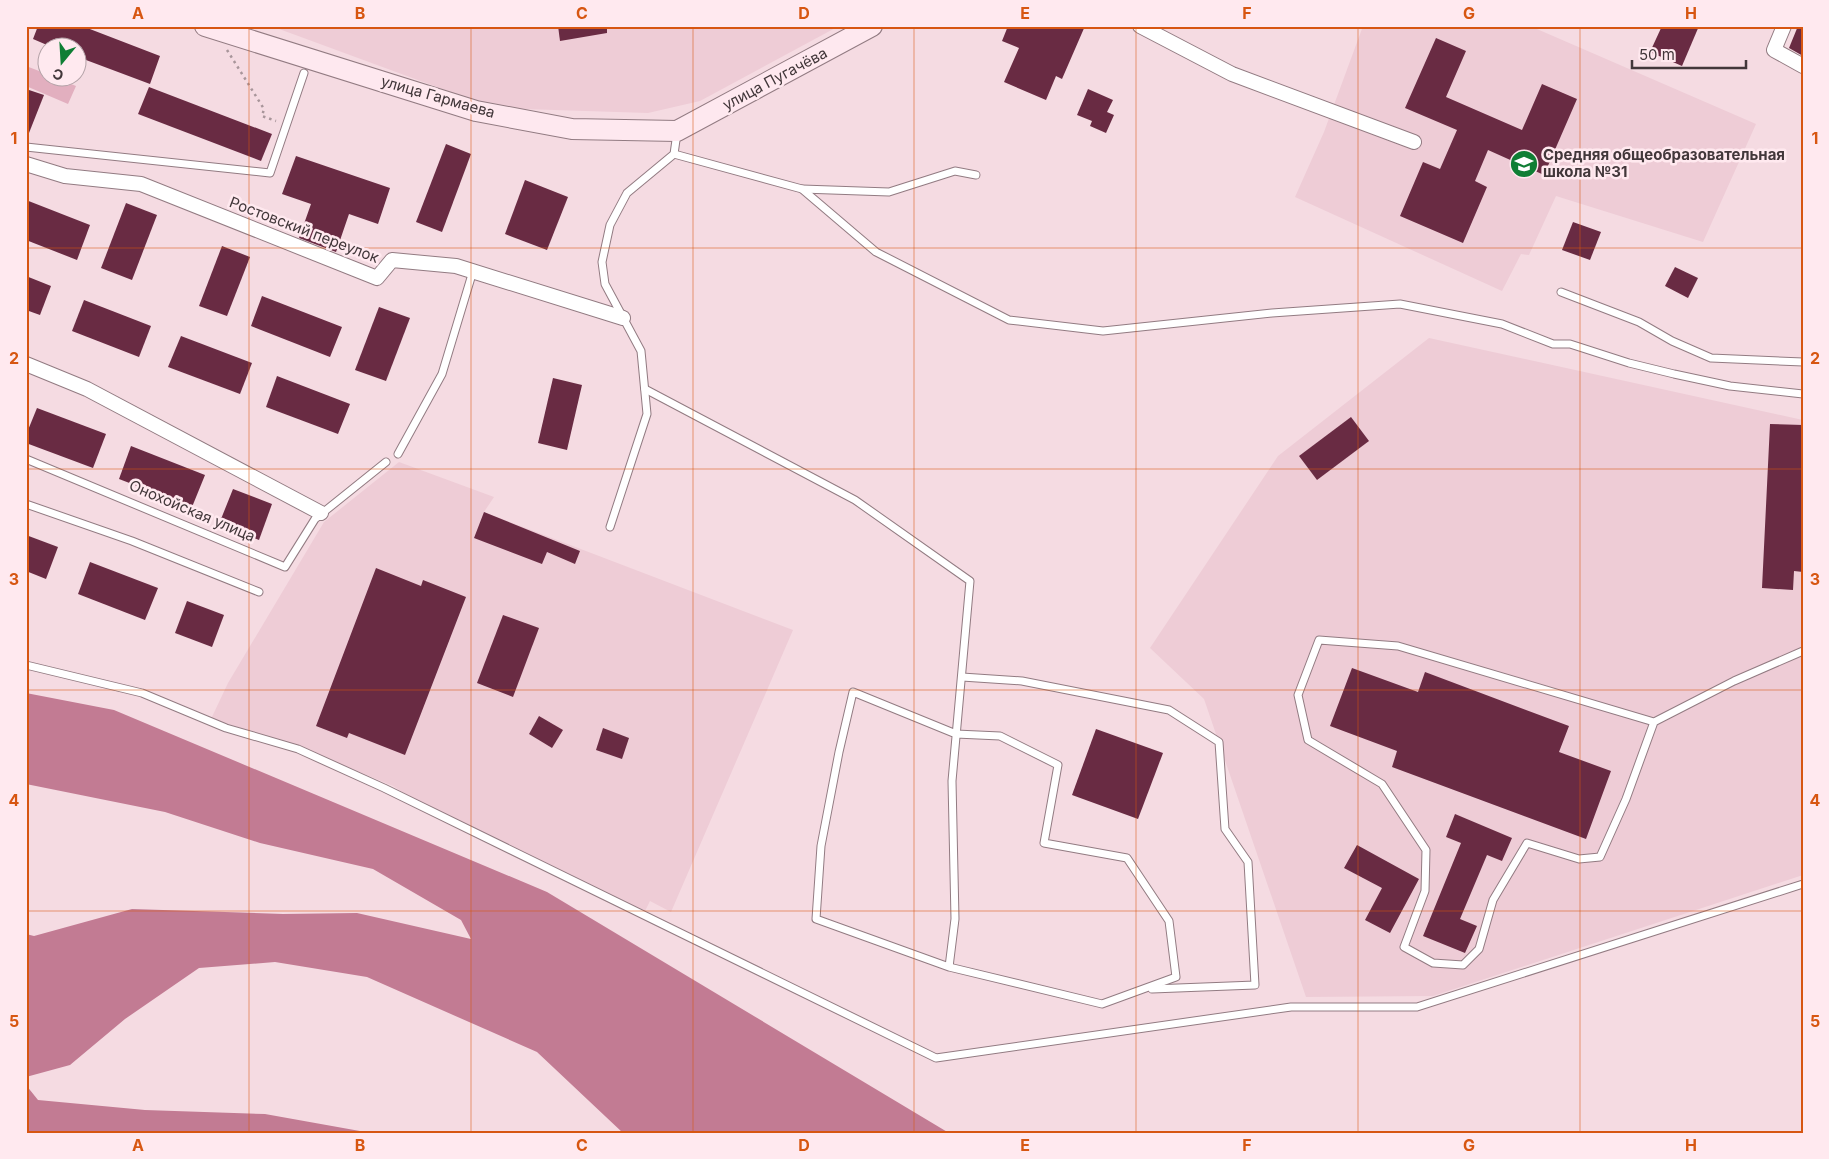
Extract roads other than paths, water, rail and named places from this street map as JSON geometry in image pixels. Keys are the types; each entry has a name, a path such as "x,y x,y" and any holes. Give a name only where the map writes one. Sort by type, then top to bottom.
{"street":[{"name":"улица Гармаева","path":"205,26 476,111 572,129 677,131"},
{"name":"улица Пугачёва","path":"677,131 872,26"},
{"path":"1140,26 1232,74 1414,142"},
{"path":"1784,26 1774,50 1803,66"},
{"name":"Ростовский переулок","path":"26,164 65,176 141,184 377,278 392,260 456,266 623,318"},
{"path":"26,364 87,389 321,513"}],"lane":[{"path":"26,147 270,173 304,74"},
{"path":"610,527 647,414 641,351 605,284 602,262 610,225 627,193 674,154 677,131"},
{"path":"674,154 802,189 889,192 955,171 976,175"},
{"path":"802,189 876,252 1010,320 1103,331 1272,313 1400,304 1502,324 1553,344 1570,344 1630,363 1683,376 1730,386 1803,394"},
{"path":"398,454 442,374 473,271"},
{"path":"1561,292 1639,322 1672,341 1711,358 1803,362"},
{"path":"645,388 855,500 970,581 952,780 955,919 949,967"},
{"name":"Онохойская улица","path":"26,459 285,567 315,519 386,462"},
{"path":"26,504 132,541 259,592"},
{"path":"1654,722 1408,648 1388,645 1319,640 1298,695 1308,740 1382,784 1426,850 1425,891 1404,947 1433,963 1463,964 1479,949 1493,900 1527,843 1579,859 1600,857 1626,799 1654,722 1734,680 1803,651"},
{"path":"26,665 142,693 226,728 298,750 384,788 936,1058 1291,1007 1417,1007 1803,884"},
{"path":"962,677 1022,681 1169,710 1218,742 1225,829 1248,862 1255,985 1144,989"},
{"path":"853,692 956,734 1000,736 1058,765 1044,843 1127,858 1169,921 1176,977 1102,1004 949,967 816,919 821,846 839,752 853,692"}],"place":[{"name":"Средняя общеобразовательная школа №31","path":"1524,164"}]}
